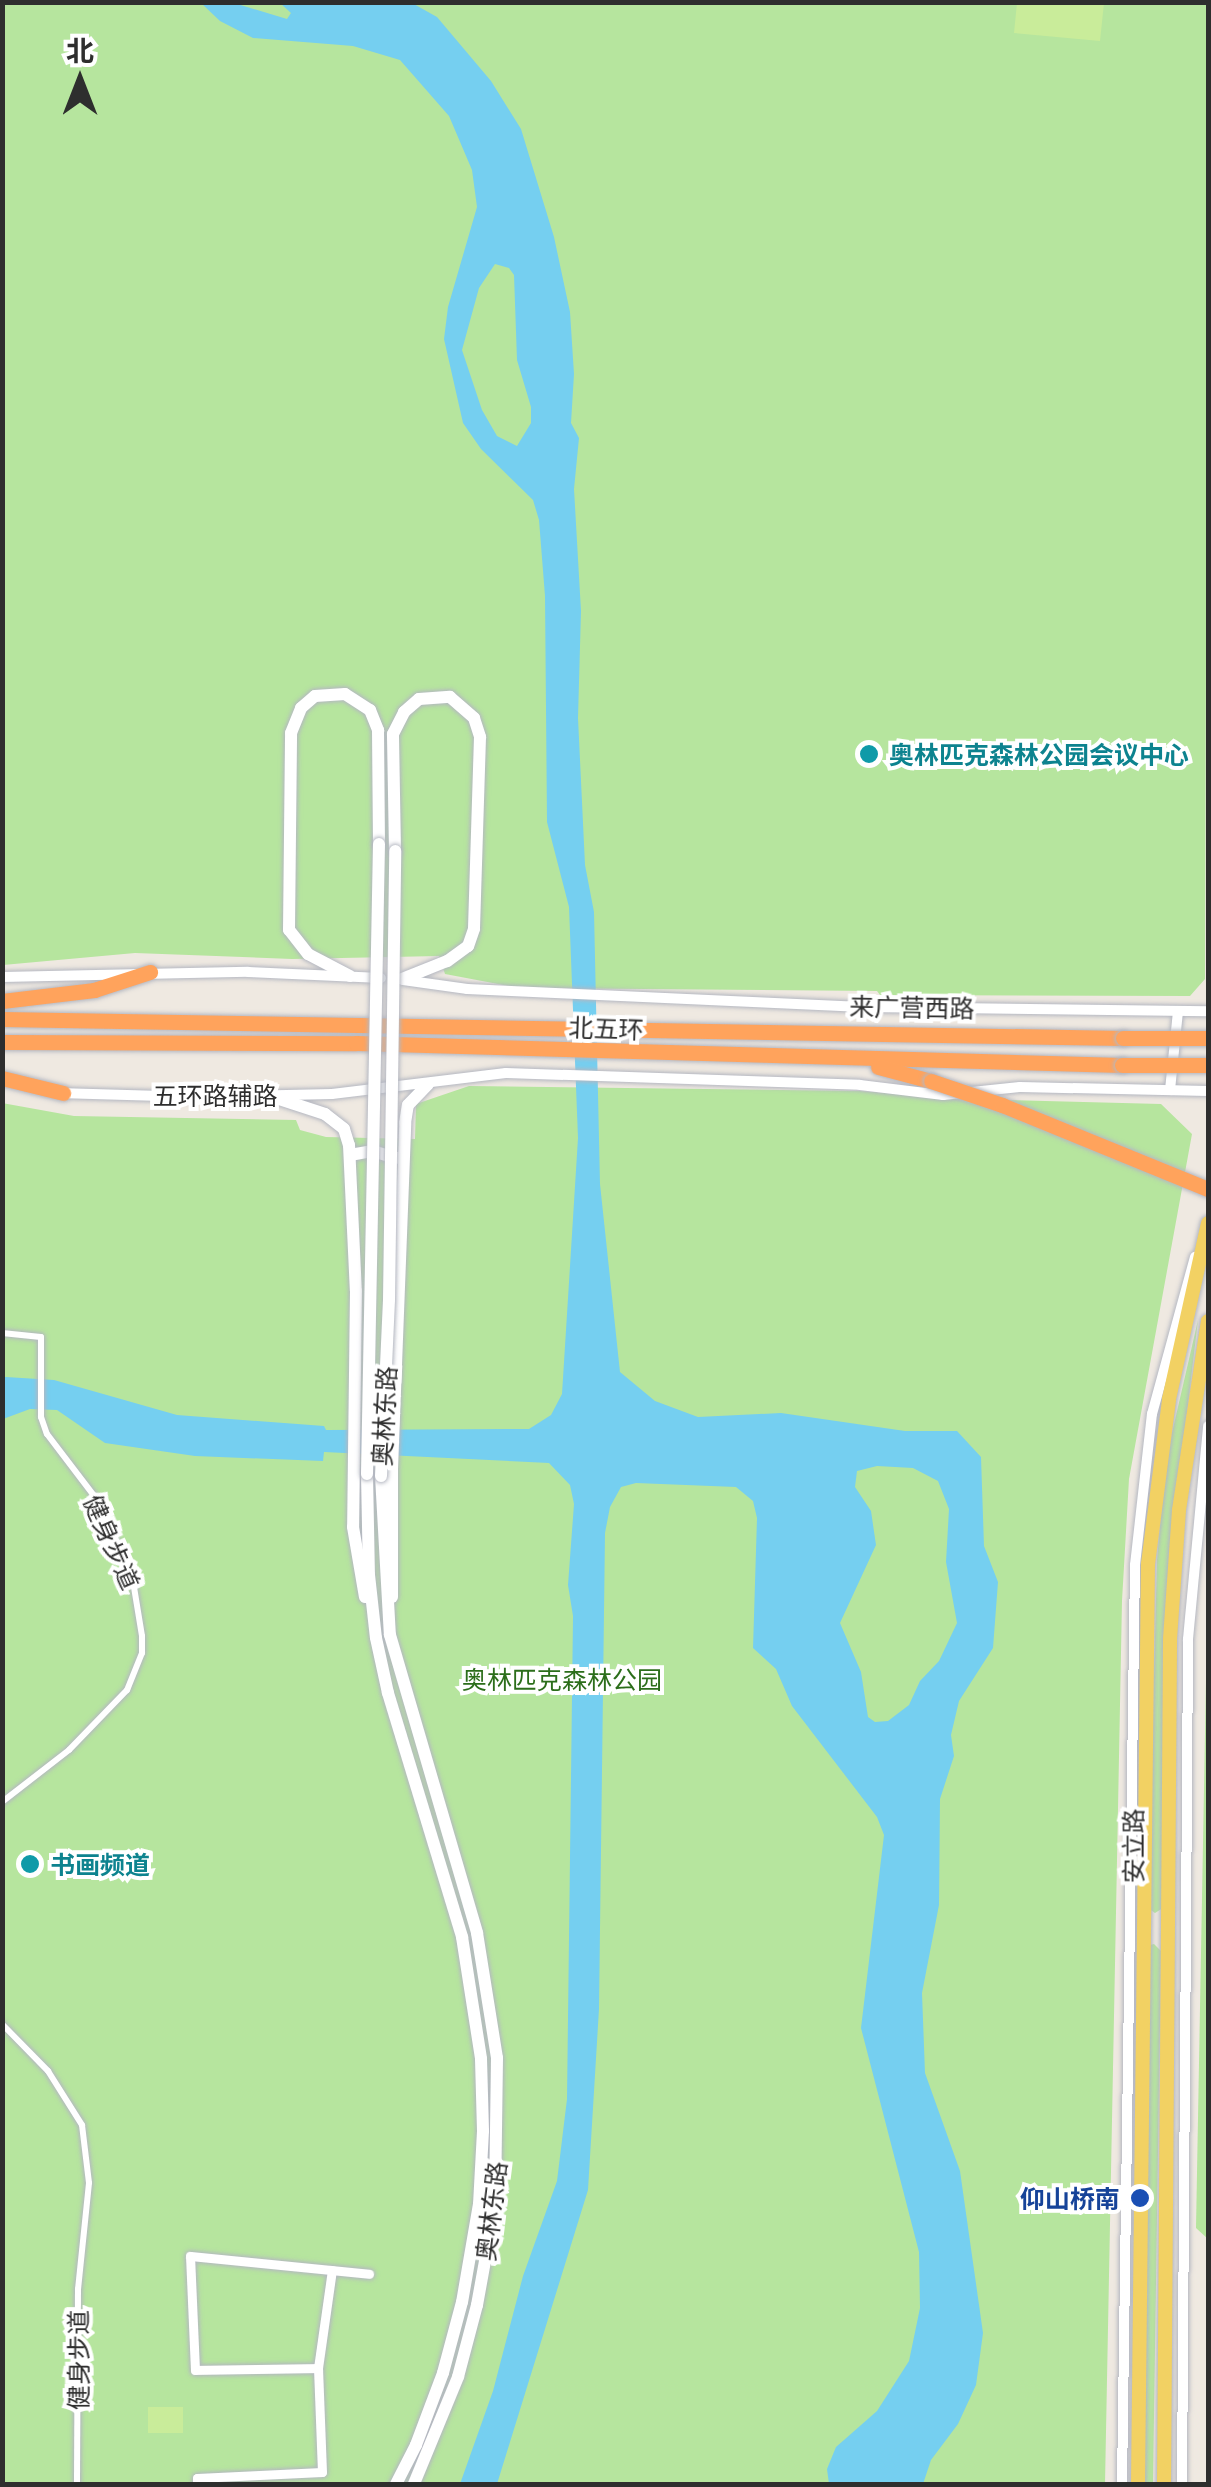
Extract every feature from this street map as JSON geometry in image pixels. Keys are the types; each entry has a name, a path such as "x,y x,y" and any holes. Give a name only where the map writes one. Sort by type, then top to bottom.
{"highway":[{"path":"2,1002 94,990 150,972"},
{"name":"北五环","path":"2,1019 1208,1038"},
{"name":"北五环","path":"2,1042 356,1044 840,1061 1208,1065"},
{"path":"840,1061 931,1081 1002,1105 1208,1189"},
{"path":"2,1080 63,1094"}],"main road":[{"name":"奥林东路","path":"350,976 308,954 290,930 291,734 301,708 315,696 345,694 370,710 378,730 380,1473"},
{"name":"奥林东路","path":"402,980 447,961 468,946 474,929 480,737 474,718 450,697 419,699 404,712 393,734 389,1300 380,1473 368,1575 383,1636 477,1933 497,2058 499,2131 495,2206 477,2305 458,2378 414,2484"},
{"path":"383,1636 380,1473 394,1428 408,1105 428,1084"},
{"path":"270,1096 325,1114 344,1130 350,1155 356,1291 356,1562 383,1636"},
{"path":"350,1155 357,1151 393,1155 405,1166"},
{"name":"安立路","path":"1138,2484 1148,1564 1169,1399 1208,1219"},
{"name":"安立路","path":"1164,2484 1170,1640 1180,1510 1208,1321"},
{"name":"奥林东路","path":"383,1636 388,1693 462,1936 481,2060 483,2131 479,2204 462,2302 443,2373 416,2445 396,2484"}],"street":[{"name":"来广营西路","path":"2,978 150,972 350,976 467,990 864,1007 1208,1011"},
{"path":"1170,1090 1178,1011"},
{"name":"五环路辅路","path":"63,1094 270,1096 428,1084 506,1073 860,1085 943,1095 1020,1087 1208,1090"},
{"name":"安立路","path":"1122,2484 1135,1565 1152,1414 1208,1219"},
{"name":"健身步道","path":"2,1332 41,1337 41,1417 47,1434 95,1497 124,1556 138,1606 142,1653 128,1690 69,1750 2,1802"},
{"path":"1182,2484 1188,1639 1208,1426"},
{"name":"健身步道","path":"2,2024 48,2071 82,2125 89,2183 78,2289 77,2484"},
{"path":"318,2368 195,2370 190,2256 369,2274"},
{"path":"316,2484 322,2472 318,2368 332,2270"},
{"path":"197,2484 197,2478 322,2472"}],"green space":[{"path":"2,3 1208,3 1205,979 1190,996 880,995 877,991 520,988 445,974 439,956 292,959 135,953 3,965"},
{"path":"1017,3 1104,3 1100,41 1014,33"},
{"name":"奥林匹克森林公园","path":"469,1086 860,1091 968,1099 1161,1104 1192,1134 1129,1479 1122,1601 1105,2484 3,2484 2,1103 74,1116 296,1120 300,1130 326,1137 415,1139 416,1104"},
{"path":"1198,1320 1179,1480 1163,1908 1155,1913 1148,1908 1157,1560 1166,1459"},
{"path":"1208,1569 1208,2239 1196,2228"},
{"path":"1150,1945 1161,1951 1153,2484 1140,2484"},
{"path":"148,2407 183,2407 183,2433 148,2433"}],"water":[{"path":"201,3 234,3 287,19 291,13 280,3 412,3 437,17 491,81 521,129 554,237 570,312 574,374 571,423 579,438 574,489 581,611 578,718 585,865 594,912 600,1184 620,1372 655,1401 698,1417 781,1413 905,1431 957,1431 981,1457 984,1546 998,1582 993,1648 959,1701 951,1735 954,1756 940,1799 939,1905 922,1993 925,2073 960,2171 983,2333 976,2385 958,2424 931,2460 923,2484 829,2484 827,2469 836,2447 877,2411 909,2361 920,2308 919,2252 861,2028 884,1835 877,1817 792,1706 776,1669 753,1648 757,1518 753,1501 736,1487 636,1483 621,1487 610,1507 605,1533 599,2009 588,2190 497,2484 460,2484 493,2391 523,2276 557,2181 567,2099 573,1616 568,1585 574,1504 570,1485 549,1463 324,1452 323,1461 195,1456 105,1443 57,1410 30,1409 3,1419 3,1377 54,1380 177,1415 324,1426 326,1430 529,1429 551,1415 562,1394 578,1138 569,907 547,822 545,596 539,520 533,500 481,449 463,423 444,339 448,307 477,207 472,170 449,116 400,60 353,46 253,38 220,21","holes":["495,264 509,268 514,275 517,360 531,407 531,423 517,446 497,436 482,410 462,350 479,288","877,1466 913,1468 938,1481 949,1509 946,1562 957,1623 939,1661 920,1681 909,1705 888,1721 875,1722 868,1717 861,1672 840,1623 876,1545 871,1511 855,1487 857,1471"]}],"place":[{"name":"奥林匹克森林公园会议中心","path":"869,754"},
{"name":"书画频道","path":"30,1864"},
{"name":"仰山桥南","path":"1140,2198"}]}
